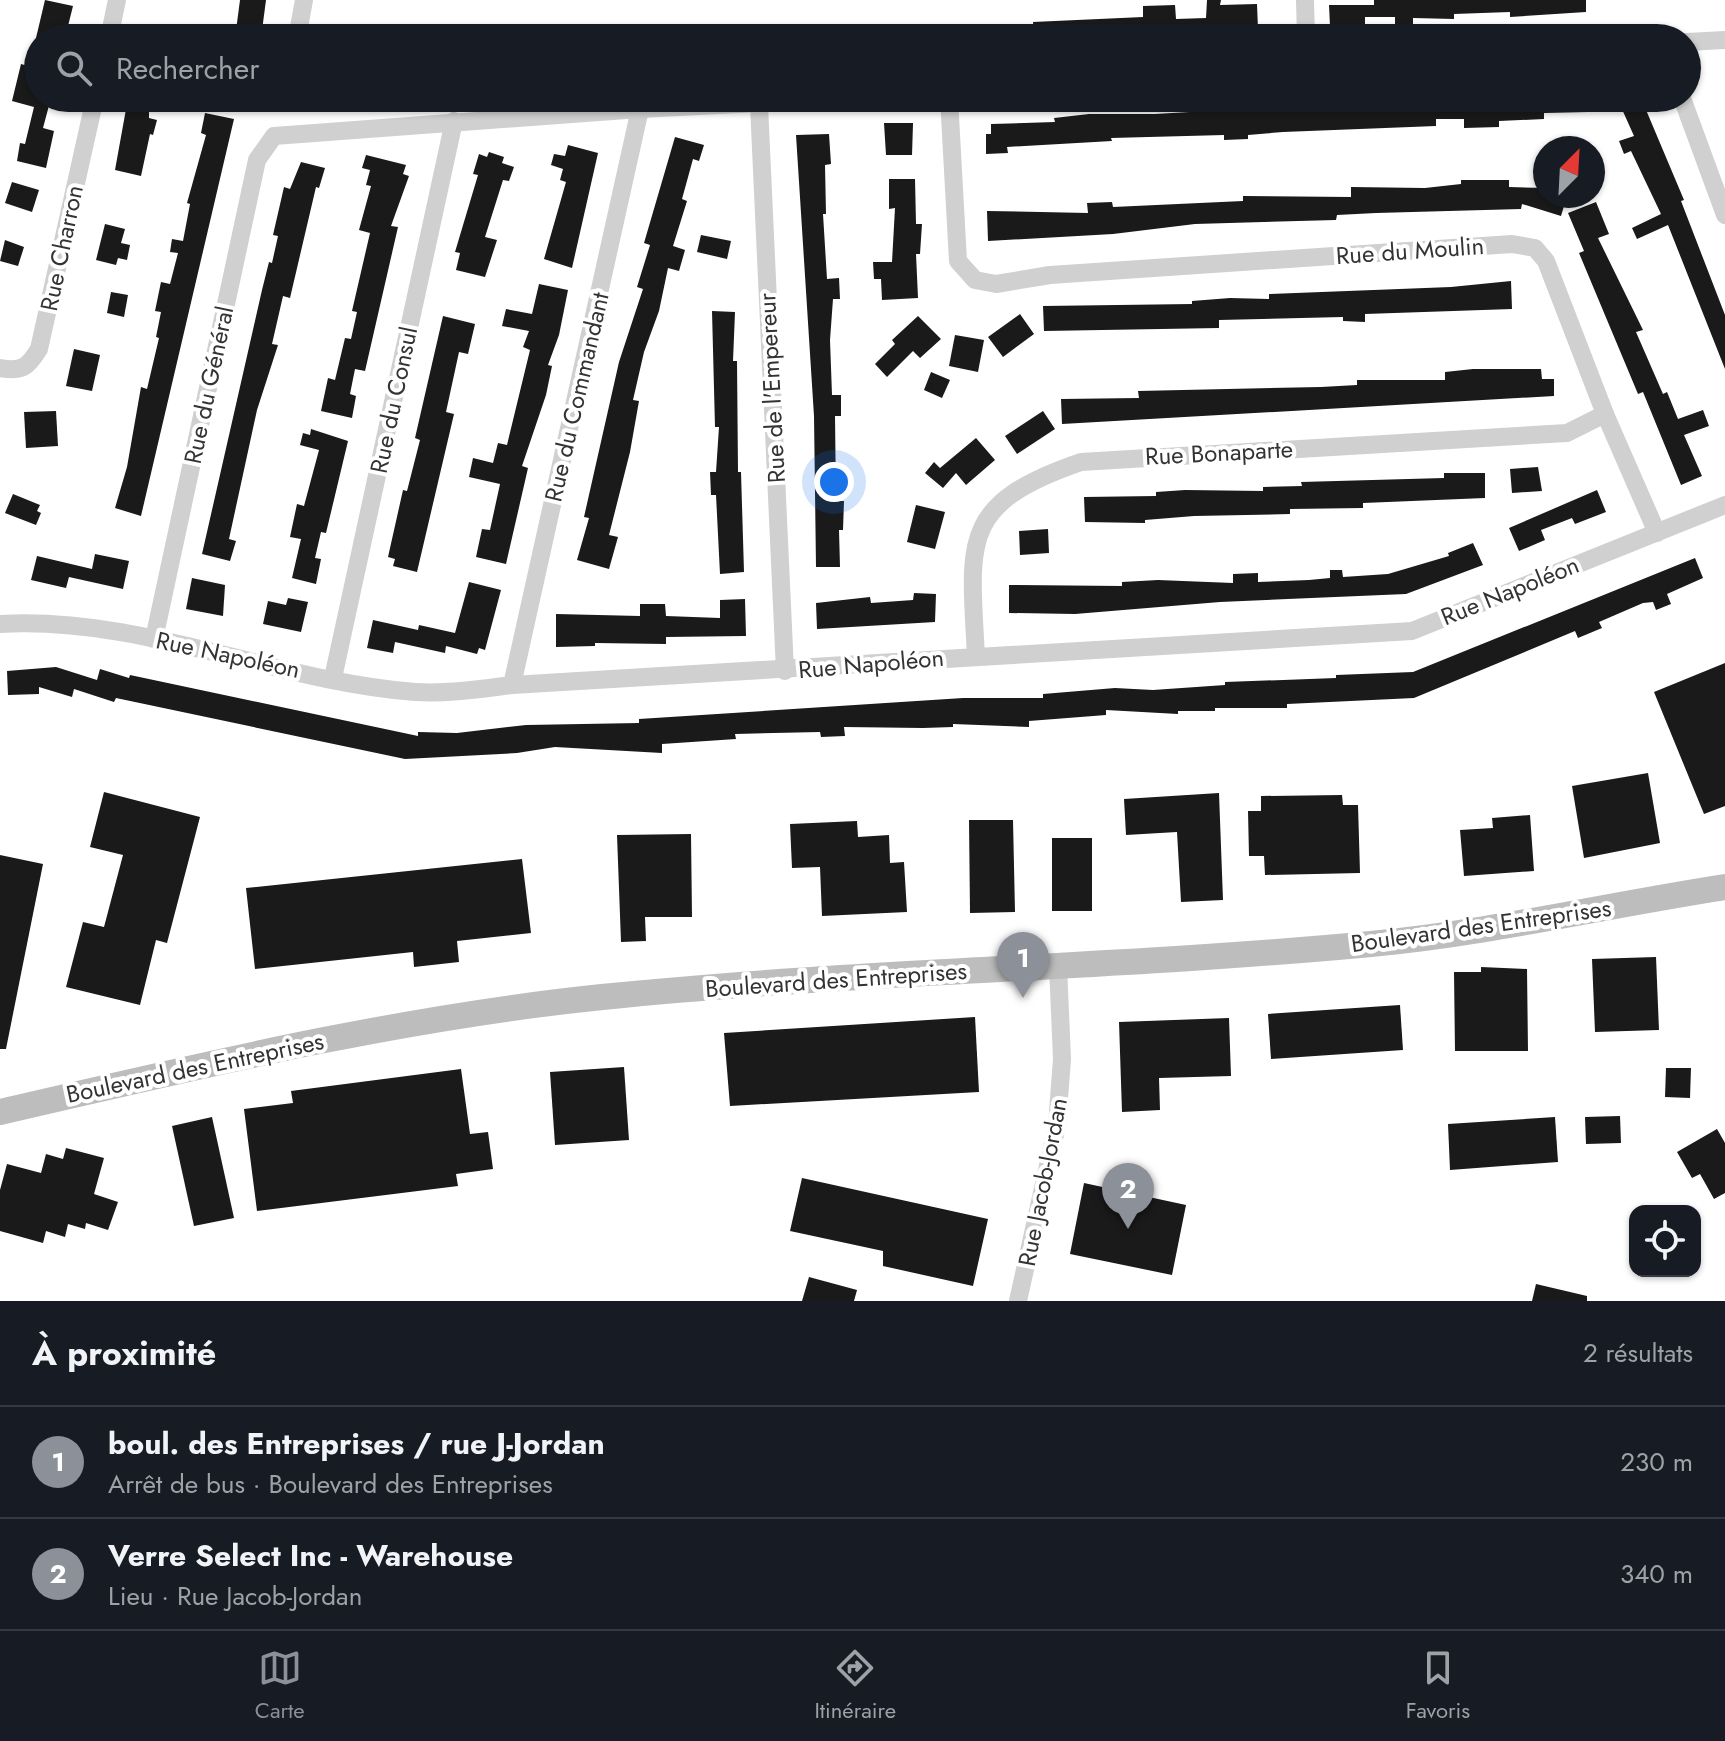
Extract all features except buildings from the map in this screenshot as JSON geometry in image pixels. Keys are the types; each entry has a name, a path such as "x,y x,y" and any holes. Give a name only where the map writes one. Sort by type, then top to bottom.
{"street":[{"path":"112,24 117,0"},
{"path":"300,24 304,0"},
{"path":"1305,0 1306,24"},
{"path":"1701,41 1725,40"},
{"name":"Rue Charron","path":"0,368 18,371 27,367 39,349 92,112"},
{"path":"454,121 594,112"},
{"name":"Rue du Commandant","path":"512,685 639,112"},
{"name":"Rue de l'Empereur","path":"759,112 785,671"},
{"name":"Rue du Moulin","path":"950,112 958,261 975,280 996,284 1050,275 1512,244 1535,248 1546,261 1605,414 1657,533"},
{"path":"1687,112 1725,215"},
{"name":"Rue du Général","path":"154,639 257,160 274,136 454,121"},
{"name":"Rue du Consul","path":"333,678 454,121"},
{"name":"Rue Bonaparte","path":"976,656 975,543 984,519 1001,500 1060,469 1081,462 1567,433 1605,414"},
{"name":"Rue Napoléon","path":"0,624 78,625 415,692 456,692 512,685 1412,631 1725,505"},
{"name":"Boulevard des Entreprises","path":"0,1112 284,1047 517,1008 726,986 1058,966 1427,938 1531,923 1725,887"},
{"name":"Rue Jacob-Jordan","path":"1018,1301 1057,1125 1062,1059 1058,966"}],"place":[{"name":"boul. des Entreprises / rue J-Jordan","path":"1023,998"},
{"name":"Verre Select Inc - Warehouse","path":"1128,1229"}]}
